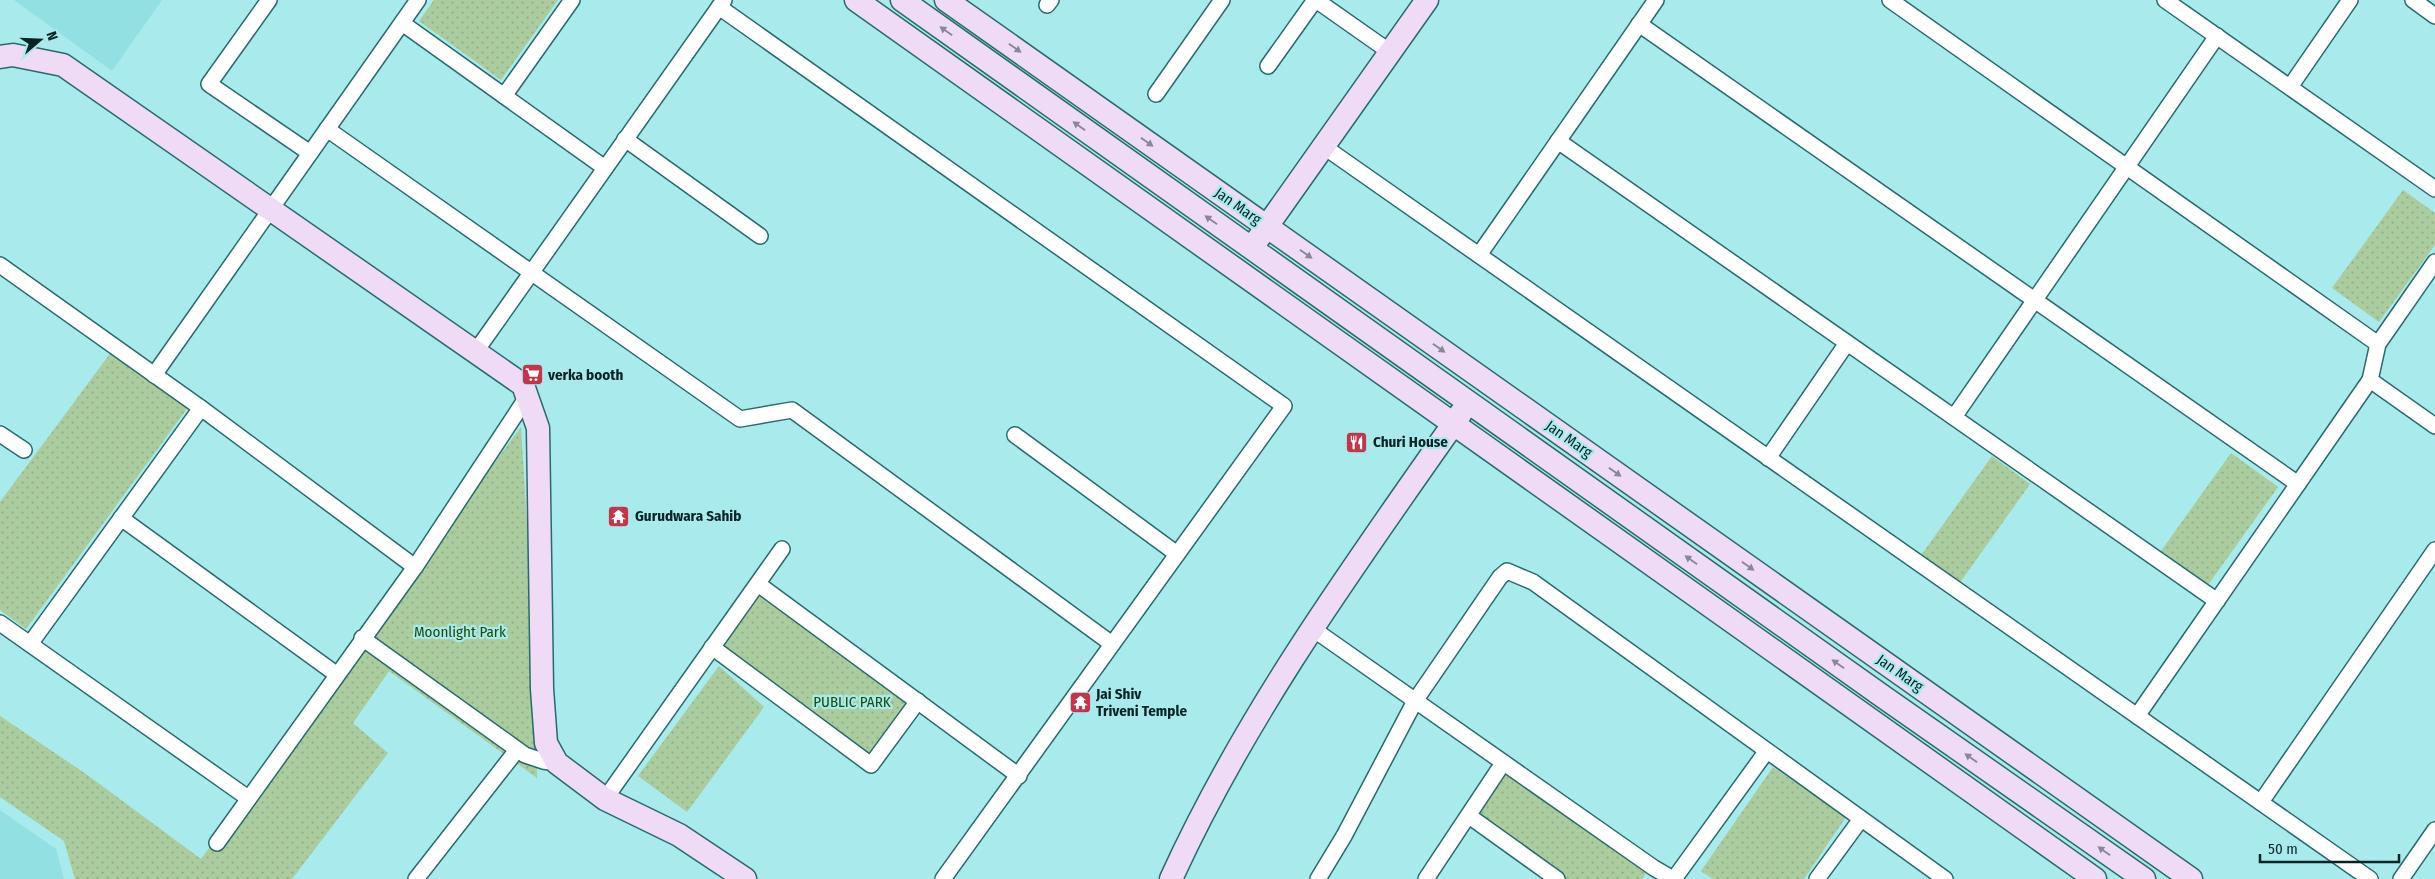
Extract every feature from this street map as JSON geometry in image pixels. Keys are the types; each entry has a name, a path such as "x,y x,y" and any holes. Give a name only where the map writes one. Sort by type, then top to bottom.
{"street":[{"path":"269,0 208,84 310,153"},
{"path":"154,375 418,0"},
{"path":"504,96 572,0"},
{"path":"856,0 2095,879"},
{"name":"Jan Marg","path":"902,0 2144,879"},
{"name":"Jan Marg","path":"946,0 2191,879"},
{"path":"1156,94 1222,0"},
{"path":"1268,66 1315,0 1390,52"},
{"path":"1251,248 1427,0"},
{"path":"1479,255 1656,0"},
{"path":"1890,0 2378,344"},
{"path":"2165,0 2435,189"},
{"path":"2290,87 2350,0"},
{"path":"2413,0 2435,16"},
{"path":"476,351 721,3 1284,406 943,879"},
{"path":"402,23 605,168"},
{"path":"1639,24 2298,484"},
{"path":"1954,417 2217,36"},
{"path":"4,53 63,65 523,385 538,428 542,689 546,743 557,763 605,799 679,835 745,879"},
{"path":"327,128 740,419 792,410 1112,644"},
{"path":"625,139 760,236"},
{"path":"1558,141 2217,601"},
{"path":"1323,146 2370,879"},
{"path":"2137,716 2370,380 2378,344 2435,262"},
{"path":"0,265 201,408 414,567"},
{"path":"1768,458 1848,343"},
{"path":"1171,879 1198,820 1280,677 1484,380"},
{"path":"2370,380 2435,426"},
{"path":"217,843 414,567 527,397"},
{"path":"30,644 201,408"},
{"path":"0,434 24,450"},
{"path":"1015,435 1177,554"},
{"path":"121,518 336,674"},
{"path":"605,799 782,549"},
{"path":"2260,802 2435,550"},
{"path":"1318,879 1344,836 1415,701 1506,570 1533,582 1766,752 1945,879"},
{"path":"758,584 1018,776"},
{"path":"0,623 248,798"},
{"path":"1313,629 1503,762 1651,874 1674,879 1766,752"},
{"path":"362,638 517,750 532,759 557,763"},
{"path":"712,647 871,765 918,701"},
{"path":"421,877 517,750"},
{"path":"1426,879 1503,762"},
{"path":"1469,816 1557,879"},
{"path":"1817,879 1861,819"},
{"path":"2401,879 2435,830"}],"shaded area":[{"path":"14,0 162,0 112,71"},
{"path":"0,810 56,849 64,879 0,879"}],"green space":[{"path":"434,0 558,0 501,80 419,21"},
{"path":"2403,190 2435,213 2435,245 2379,322 2332,288"},
{"path":"112,351 189,406 26,629 0,610 0,502"},
{"name":"Moonlight Park","path":"521,427 534,638 537,778 389,671 353,723 388,753 292,879 75,879 64,841 0,797 0,716 86,774 201,859"},
{"path":"2231,453 2278,487 2208,585 2161,551"},
{"path":"1992,456 2030,484 1959,584 1922,554"},
{"name":"PUBLIC PARK","path":"758,584 918,701 871,765 712,647"},
{"path":"719,666 764,707 687,812 638,776"},
{"path":"1513,763 1654,862 1642,879 1567,879 1477,815"},
{"path":"1773,767 1846,817 1804,879 1713,879 1701,871"}],"place":[{"name":"verka booth","path":"532,375"},
{"name":"Churi House","path":"1357,442"},
{"name":"Gurudwara Sahib","path":"619,516"},
{"name":"Jai Shiv Triveni Temple","path":"1080,703"}]}
